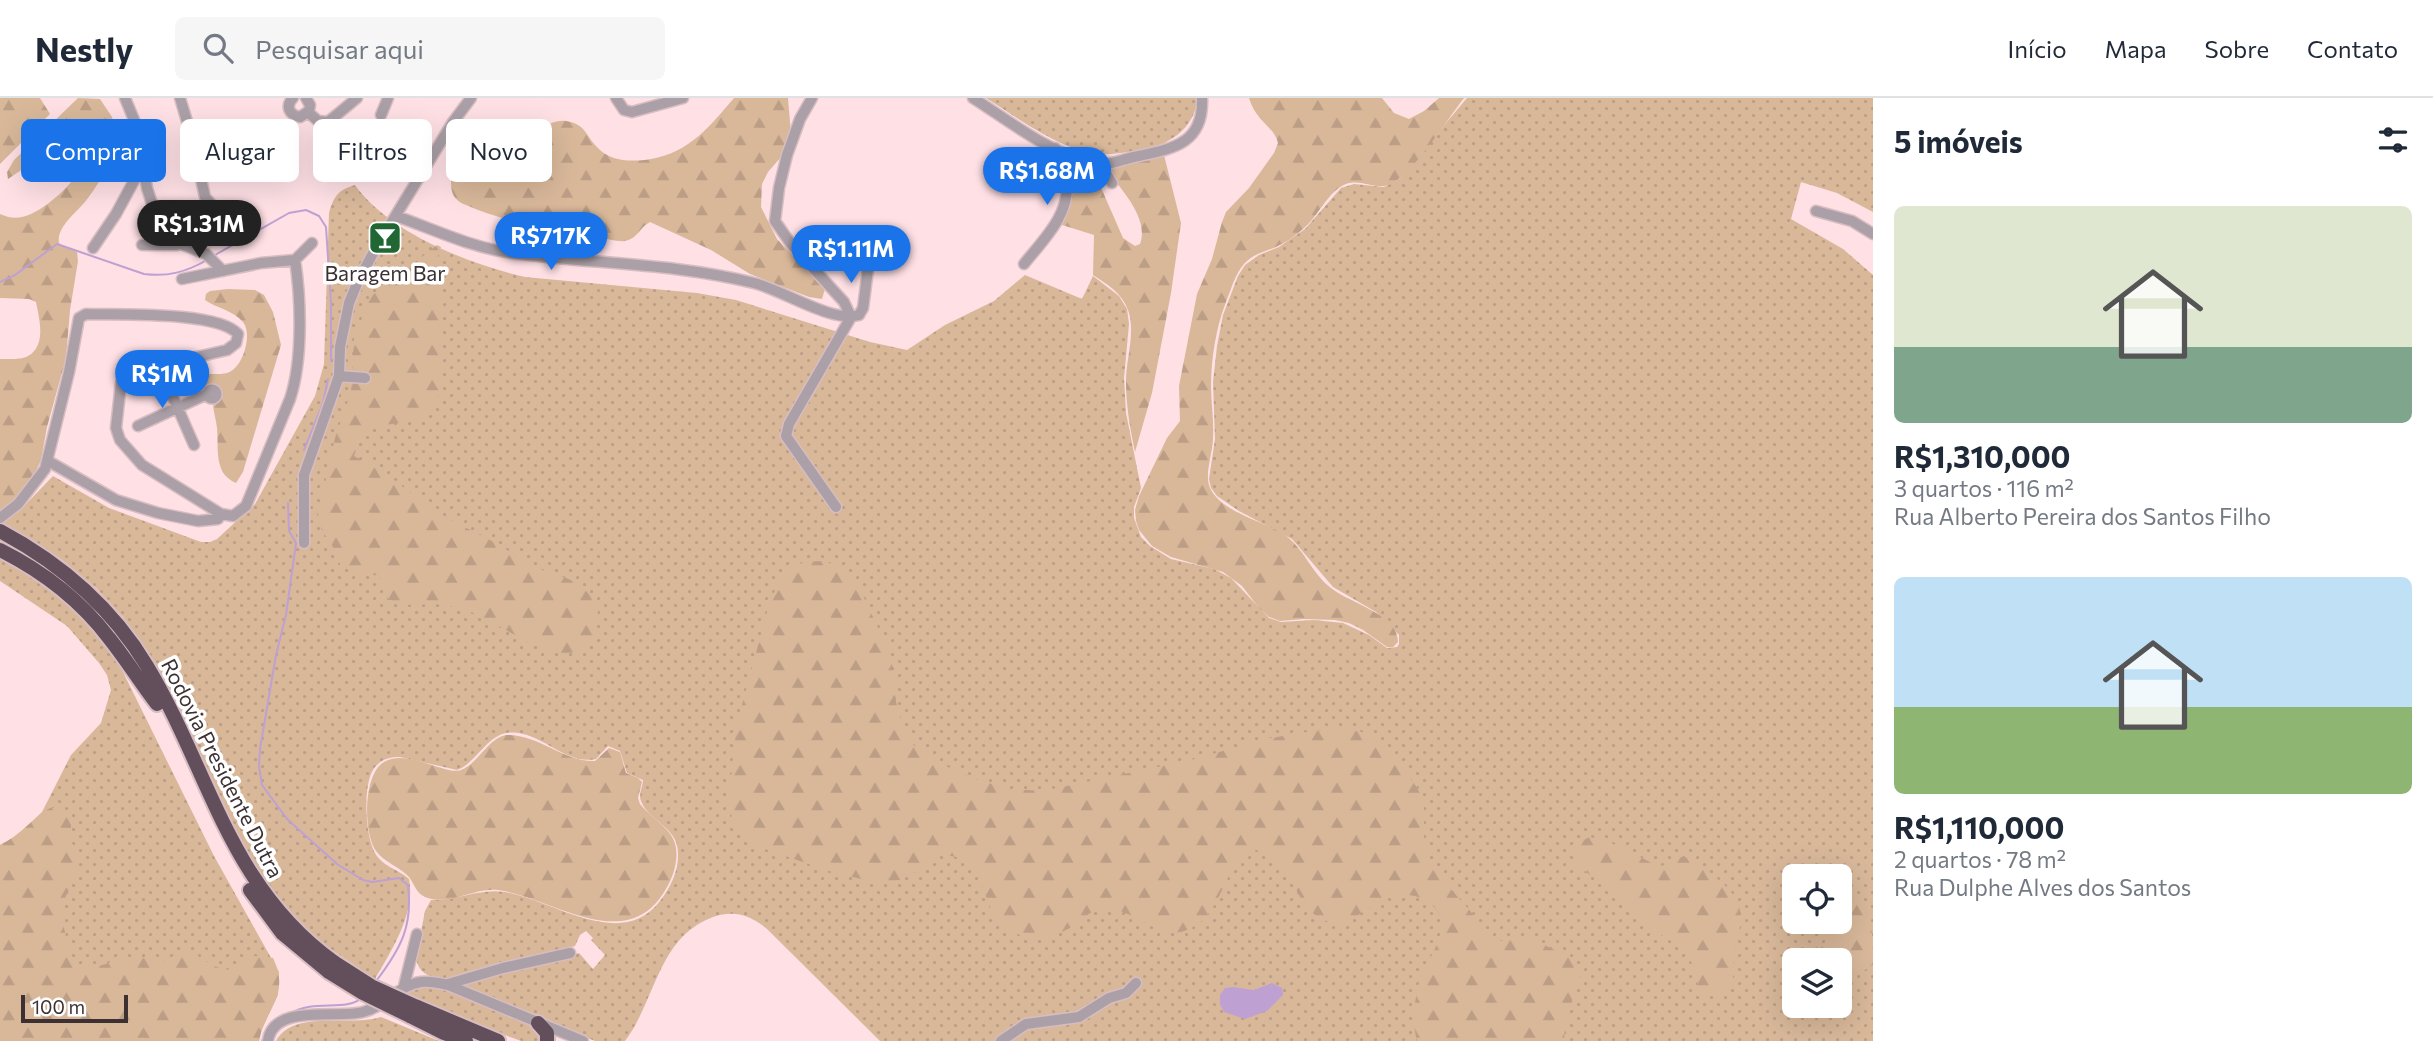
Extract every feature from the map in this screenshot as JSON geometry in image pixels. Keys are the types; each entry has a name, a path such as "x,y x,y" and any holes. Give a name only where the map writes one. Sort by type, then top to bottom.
{"highway":[{"name":"Rodovia Presidente Dutra","path":"0,531 65,573 103,608 133,645 148,668 213,806 251,875 293,929 332,967"},
{"name":"Rodovia Presidente Dutra","path":"0,541 50,572 98,615 137,664 224,846 243,879 282,933 332,967 371,986 444,1033 466,1041"},
{"path":"0,550 52,581 80,606 109,637 157,704"},
{"name":"Rodovia Presidente Dutra","path":"413,1011 498,1041"},
{"path":"538,1023 547,1032 547,1041"}],"street":[{"path":"125,98 134,119"},
{"path":"180,98 205,197 213,206 223,207"},
{"path":"293,98 289,104 291,113 300,117 308,112 310,105 306,98"},
{"path":"308,112 318,121 328,122 357,98"},
{"path":"381,115 388,98"},
{"path":"304,543 304,475 339,376 340,347 349,303 367,263 453,122 471,98"},
{"path":"619,103 632,113 683,98"},
{"path":"812,98 800,119 787,155 775,220 791,244 844,302 851,317"},
{"path":"973,98 1055,148 1101,165 1165,152 1185,141 1197,128 1202,98"},
{"path":"1024,264 1053,228 1065,201 1066,180 1055,148"},
{"path":"1101,165 1112,183"},
{"path":"93,248 133,182"},
{"path":"146,182 162,238 155,245"},
{"path":"1816,211 1852,221 1873,234"},
{"path":"396,216 502,252 658,266 755,283 830,313 851,317 859,315 863,308 868,269"},
{"path":"160,229 171,240 206,254 221,269"},
{"path":"182,279 221,269 295,260 312,243"},
{"path":"142,245 182,244"},
{"path":"0,518 18,504 39,479 48,461 79,318 86,314 202,319 225,324 239,335 237,342 228,350 197,357 131,365 124,373 117,421 118,437 125,449 142,465 221,514 233,516 248,503 294,389 300,321 299,281 295,260"},
{"path":"273,262 288,268 299,281"},
{"path":"836,507 786,436 787,429 851,317"},
{"path":"158,363 194,445"},
{"path":"339,376 365,378"},
{"path":"138,426 207,394"},
{"path":"48,461 103,494 136,507 202,522 216,520 221,514"},
{"path":"403,990 416,934"},
{"path":"448,985 503,968 570,953"},
{"path":"268,1041 272,1027 281,1022 305,1015 352,1014 370,1010 421,982 448,985 583,1041"},
{"path":"1001,1041 1026,1024 1079,1017 1109,998 1126,993 1136,983"}],"green space":[{"path":"0,98 40,98 50,114 45,119 21,119 21,143 0,164"},
{"path":"78,98 100,99 113,119 56,119"},
{"path":"734,98 788,98 791,134 782,156 762,184 761,207 777,239 825,289 822,299 809,297 750,274 711,250 650,222 629,240 616,241 497,216 461,203 453,193 451,182 552,182 552,123 556,121 573,122 581,127 602,152 622,160 665,156 688,144 707,128"},
{"path":"986,98 1197,98 1191,119 1183,130 1171,139 1152,147 1106,154 1086,152 1056,141"},
{"path":"1249,98 1382,98 1394,113 1409,119 1439,98 1464,98 1412,167 1393,183 1381,186 1352,183 1340,187 1300,232 1244,264 1222,312 1213,354 1213,438 1208,472 1211,490 1233,510 1282,533 1296,545 1331,588 1382,617 1396,632 1398,642 1393,647 1387,647 1349,623 1304,619 1280,621 1269,617 1242,586 1223,572 1171,557 1152,546 1139,530 1136,521 1135,510 1139,496 1167,438 1180,421 1179,386 1197,294 1212,259 1222,222 1226,212 1249,188 1274,153 1278,143 1273,132 1256,113"},
{"path":"1467,98 1873,98 1873,212 1837,193 1801,182 1791,219 1843,249 1873,275 1873,1041 880,1041 767,929 748,917 728,914 713,917 695,926 680,939 669,954 625,1041 595,1041 460,985 579,953 593,969 605,955 586,931 580,935 575,946 449,979 432,977 424,972 416,958 425,911 431,900 485,892 505,892 606,923 626,922 644,916 660,901 676,872 676,843 668,830 645,808 640,796 643,780 627,773 620,751 608,746 596,759 584,760 562,753 529,736 506,733 493,739 470,762 457,770 400,757 386,759 378,764 368,784 366,809 369,834 375,853 382,862 409,879 410,892 401,931 375,979 310,935 283,911 250,863 152,664 124,618 96,588 61,559 1,524 25,505 53,476 109,508 201,542 217,539 255,504 315,396 324,364 329,213 338,194 355,185 388,218 409,232 456,255 503,271 525,277 697,293 736,300 870,342 907,350 945,325 994,301 1025,275 1082,299 1093,276 1119,296 1127,309 1129,324 1124,378 1126,413 1141,488 1134,507 1134,518 1141,537 1171,559 1214,569 1231,578 1269,618 1281,622 1314,620 1343,623 1369,635 1387,648 1397,647 1399,635 1376,612 1333,587 1292,539 1217,496 1209,479 1215,439 1213,382 1217,346 1223,315 1238,276 1245,265 1259,255 1279,247 1305,229 1341,188 1354,184 1384,187 1399,179"},
{"path":"21,153 21,170 8,179 7,172"},
{"path":"1059,153 1092,167 1123,238 1135,246 1140,244 1141,223 1131,203 1104,167 1164,155 1181,223 1152,393 1135,452 1126,390 1131,336 1128,310 1118,294 1093,275 1094,235 1059,224 1065,211"},
{"path":"71,182 98,182 69,219 59,237 59,243 77,252 78,261 66,358 41,460 33,478 17,498 0,511 0,359 28,356 38,345 40,331 36,302 29,299 0,298 0,214 19,218 30,215 49,203"},
{"path":"437,245 441,247 430,281 443,307 439,327 443,367 436,403 417,419 369,427 354,456 387,475 444,516 538,569 575,582 588,593 597,610 598,622 589,642 576,652 559,653 540,647 466,610 438,604 405,605 394,602 388,599 385,582 378,576 341,567 332,545 322,531 318,515 335,438 351,392 354,339 370,297 384,286 416,279 420,274 423,256"},
{"path":"255,290 264,295 273,312 281,345 243,472 236,483 229,479 220,466 213,406 220,395 219,389 212,385 200,389 195,386 200,375 224,374 233,370 245,350 247,334 243,322 205,300 210,291"},
{"path":"0,557 23,569 65,599 90,624 119,664 214,856 279,972 278,995 259,1041 0,1041 0,845 18,835 42,812 71,755 101,723 111,690 107,675 99,663 67,626 0,581"},
{"path":"822,561 840,566 857,583 889,651 895,678 896,702 904,730 915,747 941,764 978,780 1010,789 1043,791 1191,760 1265,739 1340,729 1370,733 1394,757 1424,800 1424,845 1430,861 1471,912 1483,935 1496,942 1526,936 1571,958 1579,971 1580,979 1566,1018 1564,1041 1417,1041 1414,1019 1417,990 1438,943 1442,924 1432,905 1416,896 1397,895 1387,897 1344,922 1324,920 1305,904 1279,863 1270,855 1256,850 1235,865 1208,914 1198,924 1184,931 1164,931 1124,912 1103,909 1092,912 1062,932 1031,937 1015,933 1001,924 993,912 977,872 968,863 955,857 935,856 911,875 886,882 869,881 829,871 756,846 737,828 732,819 729,800 736,727 770,601 781,578 789,569 804,562"},
{"path":"506,735 529,739 583,760 595,761 609,748 620,752 626,773 642,782 638,798 640,804 667,830 675,844 673,875 650,909 631,919 610,921 588,918 498,890 480,891 443,900 434,899 420,893 409,877 376,851 369,831 367,804 372,778 384,762 404,758 454,771 461,770 473,762 493,741"},
{"path":"50,808 63,808 68,811 71,817 71,840 78,860 76,875 63,902 62,919 71,959 94,967 130,957 163,962 184,950 229,970 239,968 254,956 273,958 278,971 278,992 259,1041 0,1041 0,845"},
{"path":"1590,837 1620,846 1657,866 1679,857 1690,859 1723,883 1737,901 1741,919 1732,984 1716,997 1703,993 1685,950 1654,930 1617,892 1578,867 1574,862 1575,850 1582,841"},
{"path":"1852,894 1865,908 1869,918 1873,965 1852,974 1852,948 1820,948 1829,934 1852,934"},
{"path":"423,986 438,987 481,1001 537,1027 540,1038 538,1041 521,1041 401,997"},
{"path":"381,1017 439,1041 276,1041 284,1031 309,1022 369,1020"}],"shaded area":[{"path":"1272,983 1282,988 1283,995 1267,1011 1245,1019 1224,1012 1220,1004 1220,995 1225,988 1254,990"}],"waterway":[{"path":"215,255 289,213 306,210 319,216 326,227 331,303 331,361"},
{"path":"0,282 15,275 57,244 144,274 177,273 207,260"},
{"path":"304,450 323,403 328,379"},
{"path":"288,503 289,531 296,543 286,615 276,655 260,749 262,785 287,819 337,864 363,880 372,882 399,878 408,885 407,925 399,947 377,980"},
{"path":"291,1013 310,1007 347,1004 362,998"},
{"path":"262,1041 268,1027"}],"place":[{"name":"Baragem Bar","path":"385,238"}]}
